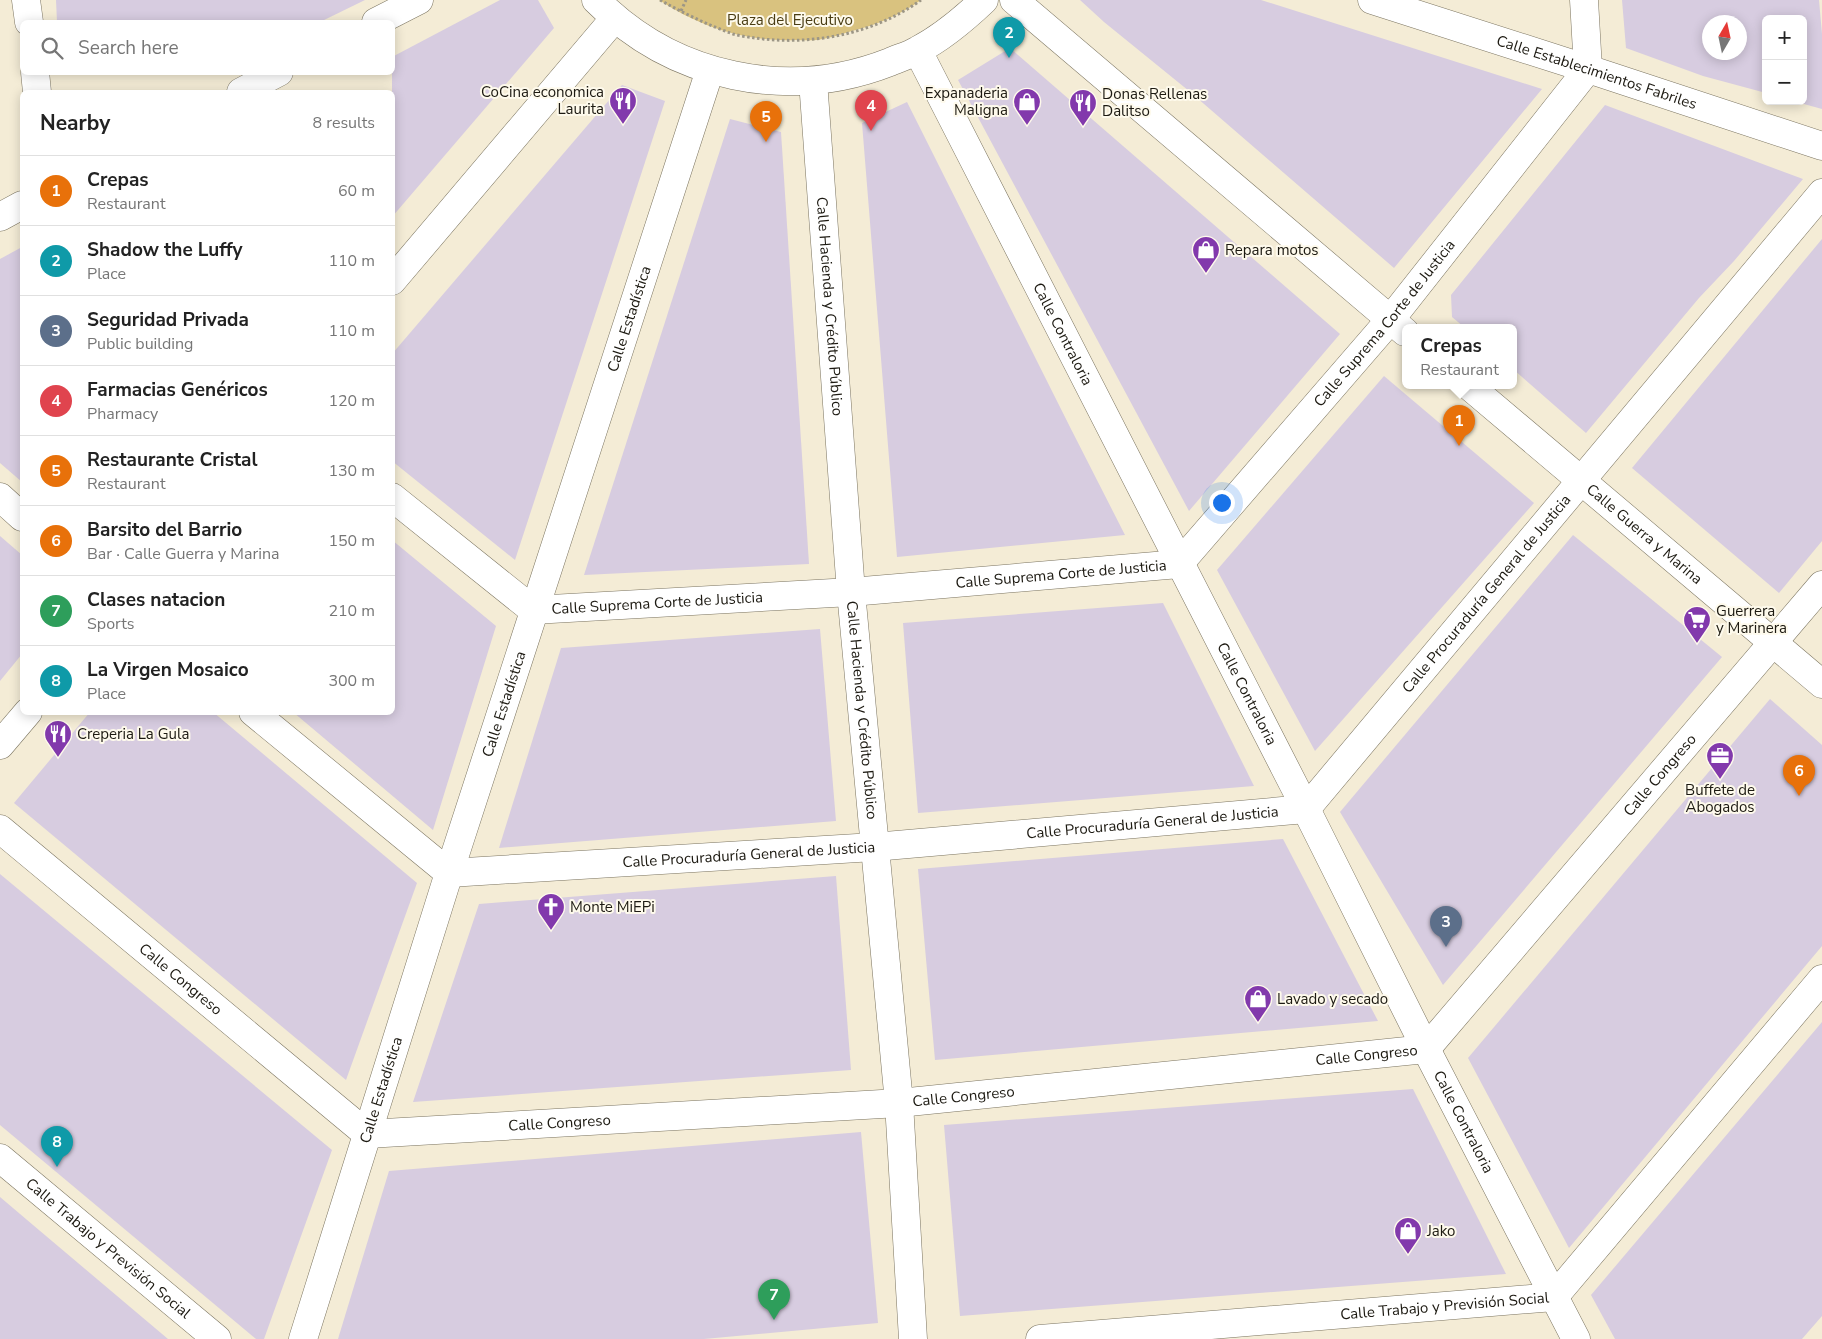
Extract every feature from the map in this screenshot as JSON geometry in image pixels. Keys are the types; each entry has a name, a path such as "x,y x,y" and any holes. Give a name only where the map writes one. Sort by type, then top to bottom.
{"street":[{"path":"26,0 29,20"},
{"path":"380,20 419,0"},
{"path":"395,277 605,9 660,49 710,70 761,80 813,81 867,71 918,51 961,23 984,0"},
{"path":"1014,0 1398,326"},
{"name":"Calle Establecimientos Fabriles","path":"1372,0 1822,146"},
{"path":"1584,0 1588,69"},
{"name":"Calle Contraloria","path":"918,51 1306,809 1426,1049 1576,1339"},
{"name":"Calle Suprema Corte de Justicia","path":"395,499 533,610 851,592 1179,564 1398,326 1588,69"},
{"name":"Calle Estadística","path":"303,1339 533,610 710,70"},
{"path":"35,75 37,90"},
{"path":"244,90 273,75"},
{"name":"Calle Hacienda y Crédito Público","path":"813,81 851,592 899,1103 913,1339"},
{"name":"Calle Procuraduría General de Justicia","path":"449,873 874,846 1306,809 1822,193"},
{"path":"0,217 20,206"},
{"name":"Calle Guerra y Marina","path":"1473,389 1582,479 1822,684"},
{"path":"0,497 20,515"},
{"name":"Calle Congreso","path":"0,829 367,1134 899,1103 1426,1049 1822,585"},
{"path":"0,745 25,715"},
{"path":"257,715 449,873"},
{"name":"Calle Trabajo y Previsión Social","path":"1040,1339 1554,1297 1822,979"},
{"name":"Calle Trabajo y Previsión Social","path":"0,1158 217,1339"}],"path":[{"path":"660,0 734,34 777,41 821,39 878,24 912,7 921,0"},
{"path":"681,11 686,0"}],"green space":[{"name":"Plaza del Ejecutivo","path":"659,0 921,0 888,19 820,40 777,40 724,31 691,18"}],"building":[{"path":"56,0 365,0 324,20 57,20"},
{"path":"500,0 538,0 554,28 395,214 395,90 392,90 392,75 395,75 395,55"},
{"path":"1080,0 1261,0 1542,89 1394,268 1189,91 1104,22"},
{"path":"1622,0 1819,0 1822,34 1822,109 1807,105 1807,15 1762,15 1762,92 1703,76 1626,48"},
{"path":"1010,48 1340,334 1189,511 958,80"},
{"path":"622,85 665,101 515,560 395,463 395,350"},
{"path":"907,102 1125,535 897,557 862,123"},
{"path":"1605,105 1803,179 1734,261 1699,298 1586,433 1517,373 1517,324 1460,324 1452,317 1451,295"},
{"path":"730,119 781,132 809,564 584,575"},
{"path":"1822,239 1822,541 1779,593 1632,468"},
{"path":"20,248 20,480 0,463 0,259"},
{"path":"1384,376 1534,503 1315,751 1217,570"},
{"path":"1573,535 1722,657 1443,985 1340,812"},
{"path":"0,536 20,553 20,656 0,681"},
{"path":"395,542 496,626 433,830 297,715 395,715"},
{"path":"1163,603 1254,786 918,813 903,623"},
{"path":"820,629 836,821 499,848 561,648"},
{"path":"1770,699 1822,745 1822,946 1569,1248 1468,1058"},
{"path":"87,715 217,715 417,883 346,1080 14,803"},
{"path":"1283,839 1378,1021 935,1060 918,869"},
{"path":"0,874 332,1150 264,1339 256,1339 0,1125"},
{"path":"836,876 851,1070 413,1102 479,904"},
{"path":"1822,1022 1822,1316 1802,1339 1615,1339 1591,1295"},
{"path":"1413,1089 1506,1274 960,1316 944,1125"},
{"path":"861,1132 878,1323 704,1339 338,1339 389,1171"},
{"path":"0,1197 33,1225 168,1339 0,1339"}],"place":[{"name":"Shadow the Luffy","path":"1009,58"},
{"name":"CoCina economica Laurita","path":"623,125"},
{"name":"Expanaderia Maligna","path":"1027,126"},
{"name":"Donas Rellenas Dalitso","path":"1083,127"},
{"name":"Farmacias Genéricos","path":"871,131"},
{"name":"Restaurante Cristal","path":"766,142"},
{"name":"Repara motos","path":"1206,274"},
{"name":"Crepas","path":"1459,446"},
{"name":"Guerrera y Marinera","path":"1697,644"},
{"name":"Creperia La Gula","path":"58,758"},
{"name":"Buffete de Abogados","path":"1720,780"},
{"name":"Barsito del Barrio","path":"1799,796"},
{"name":"Monte MiEPi","path":"551,931"},
{"name":"Seguridad Privada","path":"1446,947"},
{"name":"Lavado y secado","path":"1258,1023"},
{"name":"La Virgen Mosaico","path":"57,1167"},
{"name":"Jako","path":"1408,1255"},
{"name":"Clases natacion","path":"774,1320"}]}
